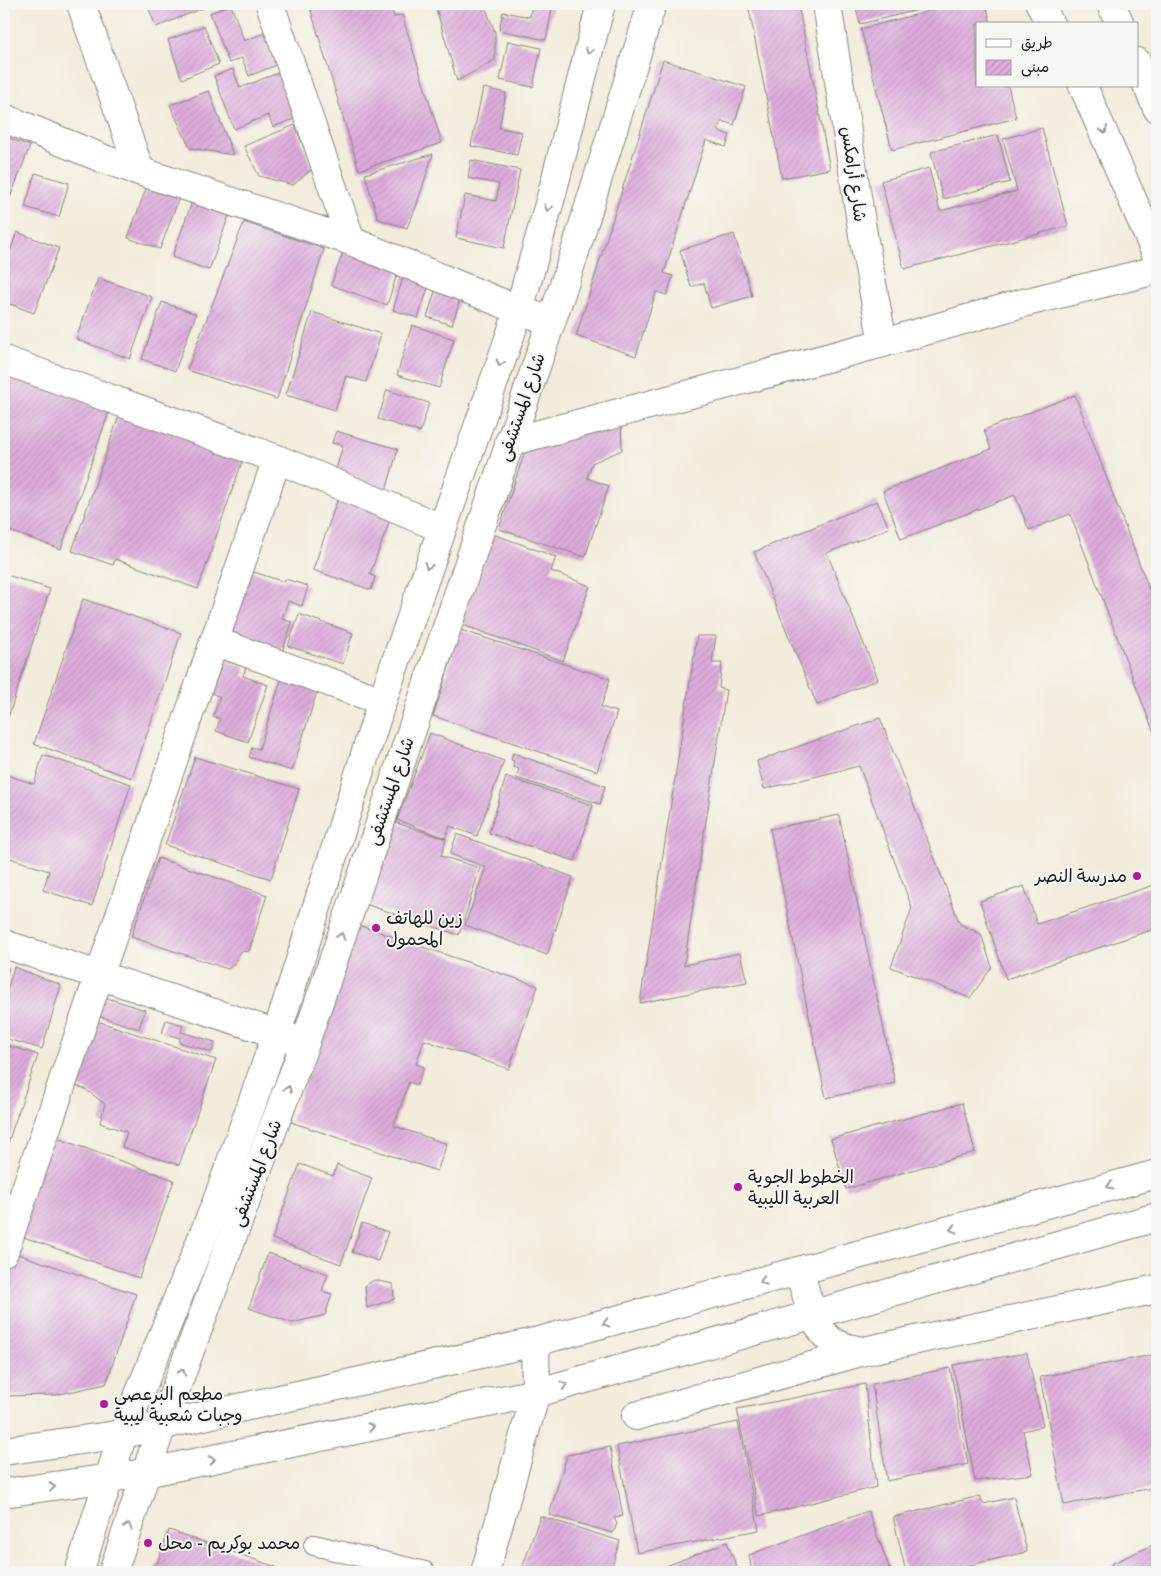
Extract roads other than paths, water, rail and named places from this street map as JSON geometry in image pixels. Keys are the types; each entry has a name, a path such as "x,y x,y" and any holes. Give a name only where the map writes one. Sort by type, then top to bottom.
{"main road":[{"path":"81,4 140,171"},
{"path":"270,4 351,241"},
{"name":"شارع المستشفى","path":"79,1572 123,1434 217,1201 277,1033 382,701 441,528 519,310 551,197 601,4"},
{"name":"شارع المستشفى","path":"113,1572 162,1425 305,1043 551,321 604,160 652,4"},
{"name":"شارع أرامكس","path":"827,4 863,235 884,343"},
{"path":"1040,4 1049,22"},
{"path":"1111,4 1119,22"},
{"path":"1138,64 1157,108"},
{"path":"1084,88 1157,256"},
{"path":"4,118 109,162 351,241 519,310 551,321"},
{"path":"509,442 884,343 1023,304 1157,270"},
{"path":"4,360 277,459 441,528"},
{"path":"4,1252 277,459"},
{"path":"214,641 382,701"},
{"path":"4,944 305,1043"},
{"path":"4,1451 123,1434 535,1342 1157,1174"},
{"path":"4,1493 109,1480 536,1393 1157,1217"},
{"path":"799,1271 814,1314 827,1337 843,1346 864,1351"},
{"path":"636,1416 864,1351 1157,1290"},
{"path":"485,1572 536,1393 535,1342"}],"lane":[{"path":"314,1545 425,1572"}],"place":[{"name":"مدرسة النصر","path":"1137,876"},
{"name":"زين للهاتف المحمول","path":"376,928"},
{"name":"الخطوط الجوية العربية الليبية","path":"738,1187"},
{"name":"مطعم البرعصي وجبات شعبية ليبية","path":"104,1404"},
{"name":"محمد بوكريم - محل","path":"148,1543"}]}
